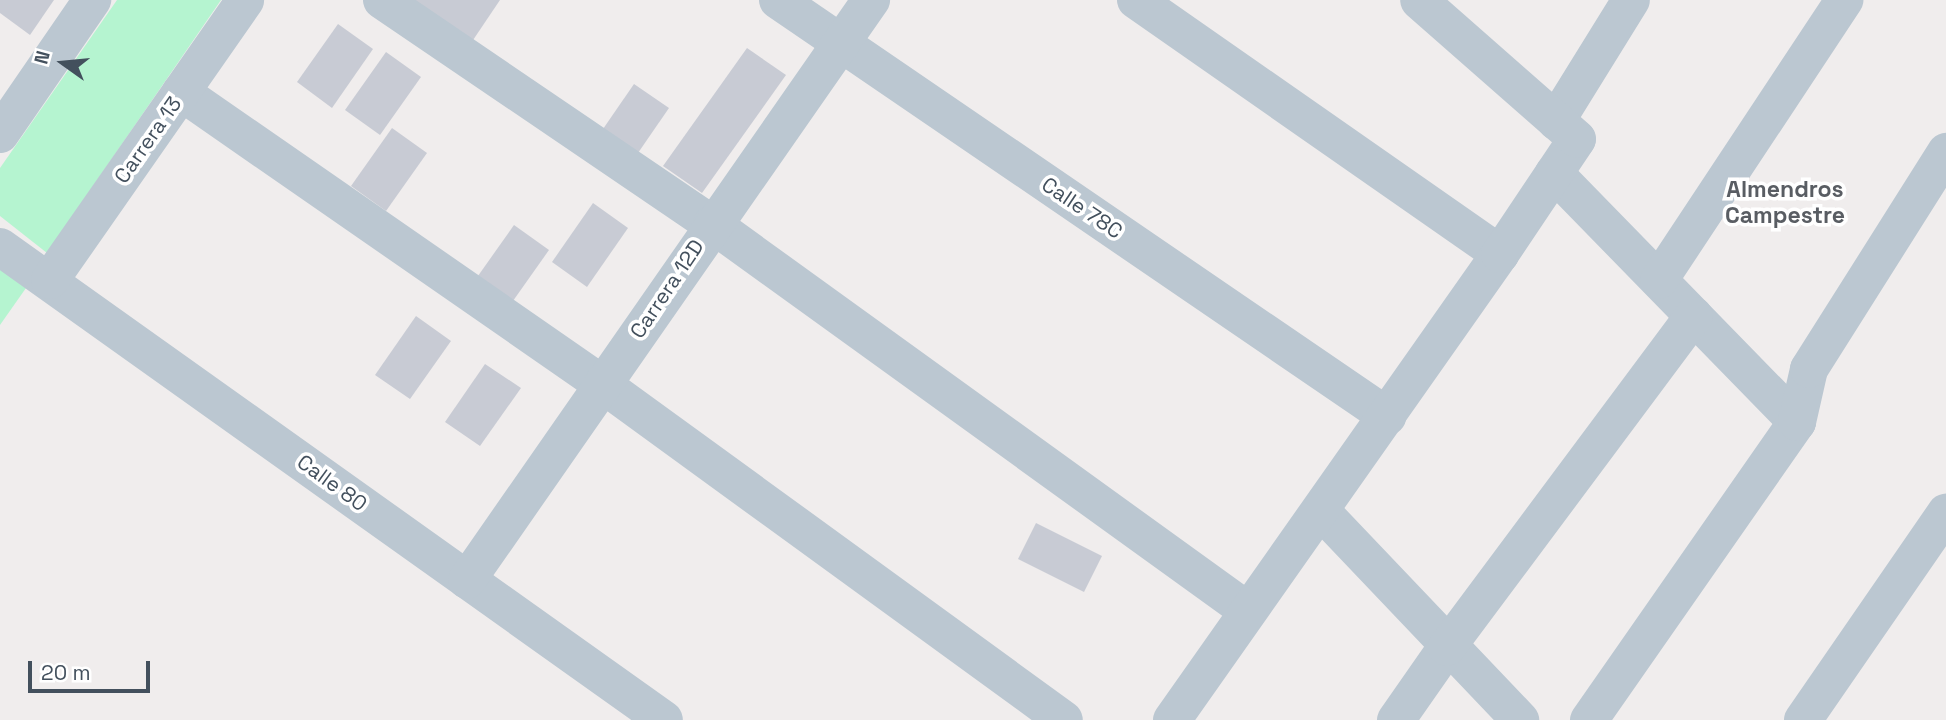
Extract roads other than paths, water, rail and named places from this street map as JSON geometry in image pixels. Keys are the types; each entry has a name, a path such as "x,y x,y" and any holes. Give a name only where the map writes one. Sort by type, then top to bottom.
{"street":[{"path":"0,134 92,0"},
{"name":"Carrera 13","path":"50,280 245,0"},
{"path":"382,0 712,224 1248,611"},
{"name":"Calle 78C","path":"778,0 1387,415"},
{"name":"Carrera 12D","path":"467,580 712,224 871,0"},
{"path":"1136,0 1500,254"},
{"path":"1172,720 1321,511 1577,139 1419,0"},
{"path":"1556,121 1632,0"},
{"path":"1659,280 1844,0"},
{"path":"181,92 602,384 1064,720"},
{"path":"1589,720 1797,422 1809,369 1946,152"},
{"path":"1554,173 1797,422"},
{"name":"Calle 80","path":"0,247 50,280 664,720"},
{"path":"1396,720 1447,647 1694,316"},
{"path":"1321,511 1447,647 1520,720"},
{"path":"1803,720 1946,513"}],"district":[{"name":"Almendros Campestre","path":"1785,202"}]}
